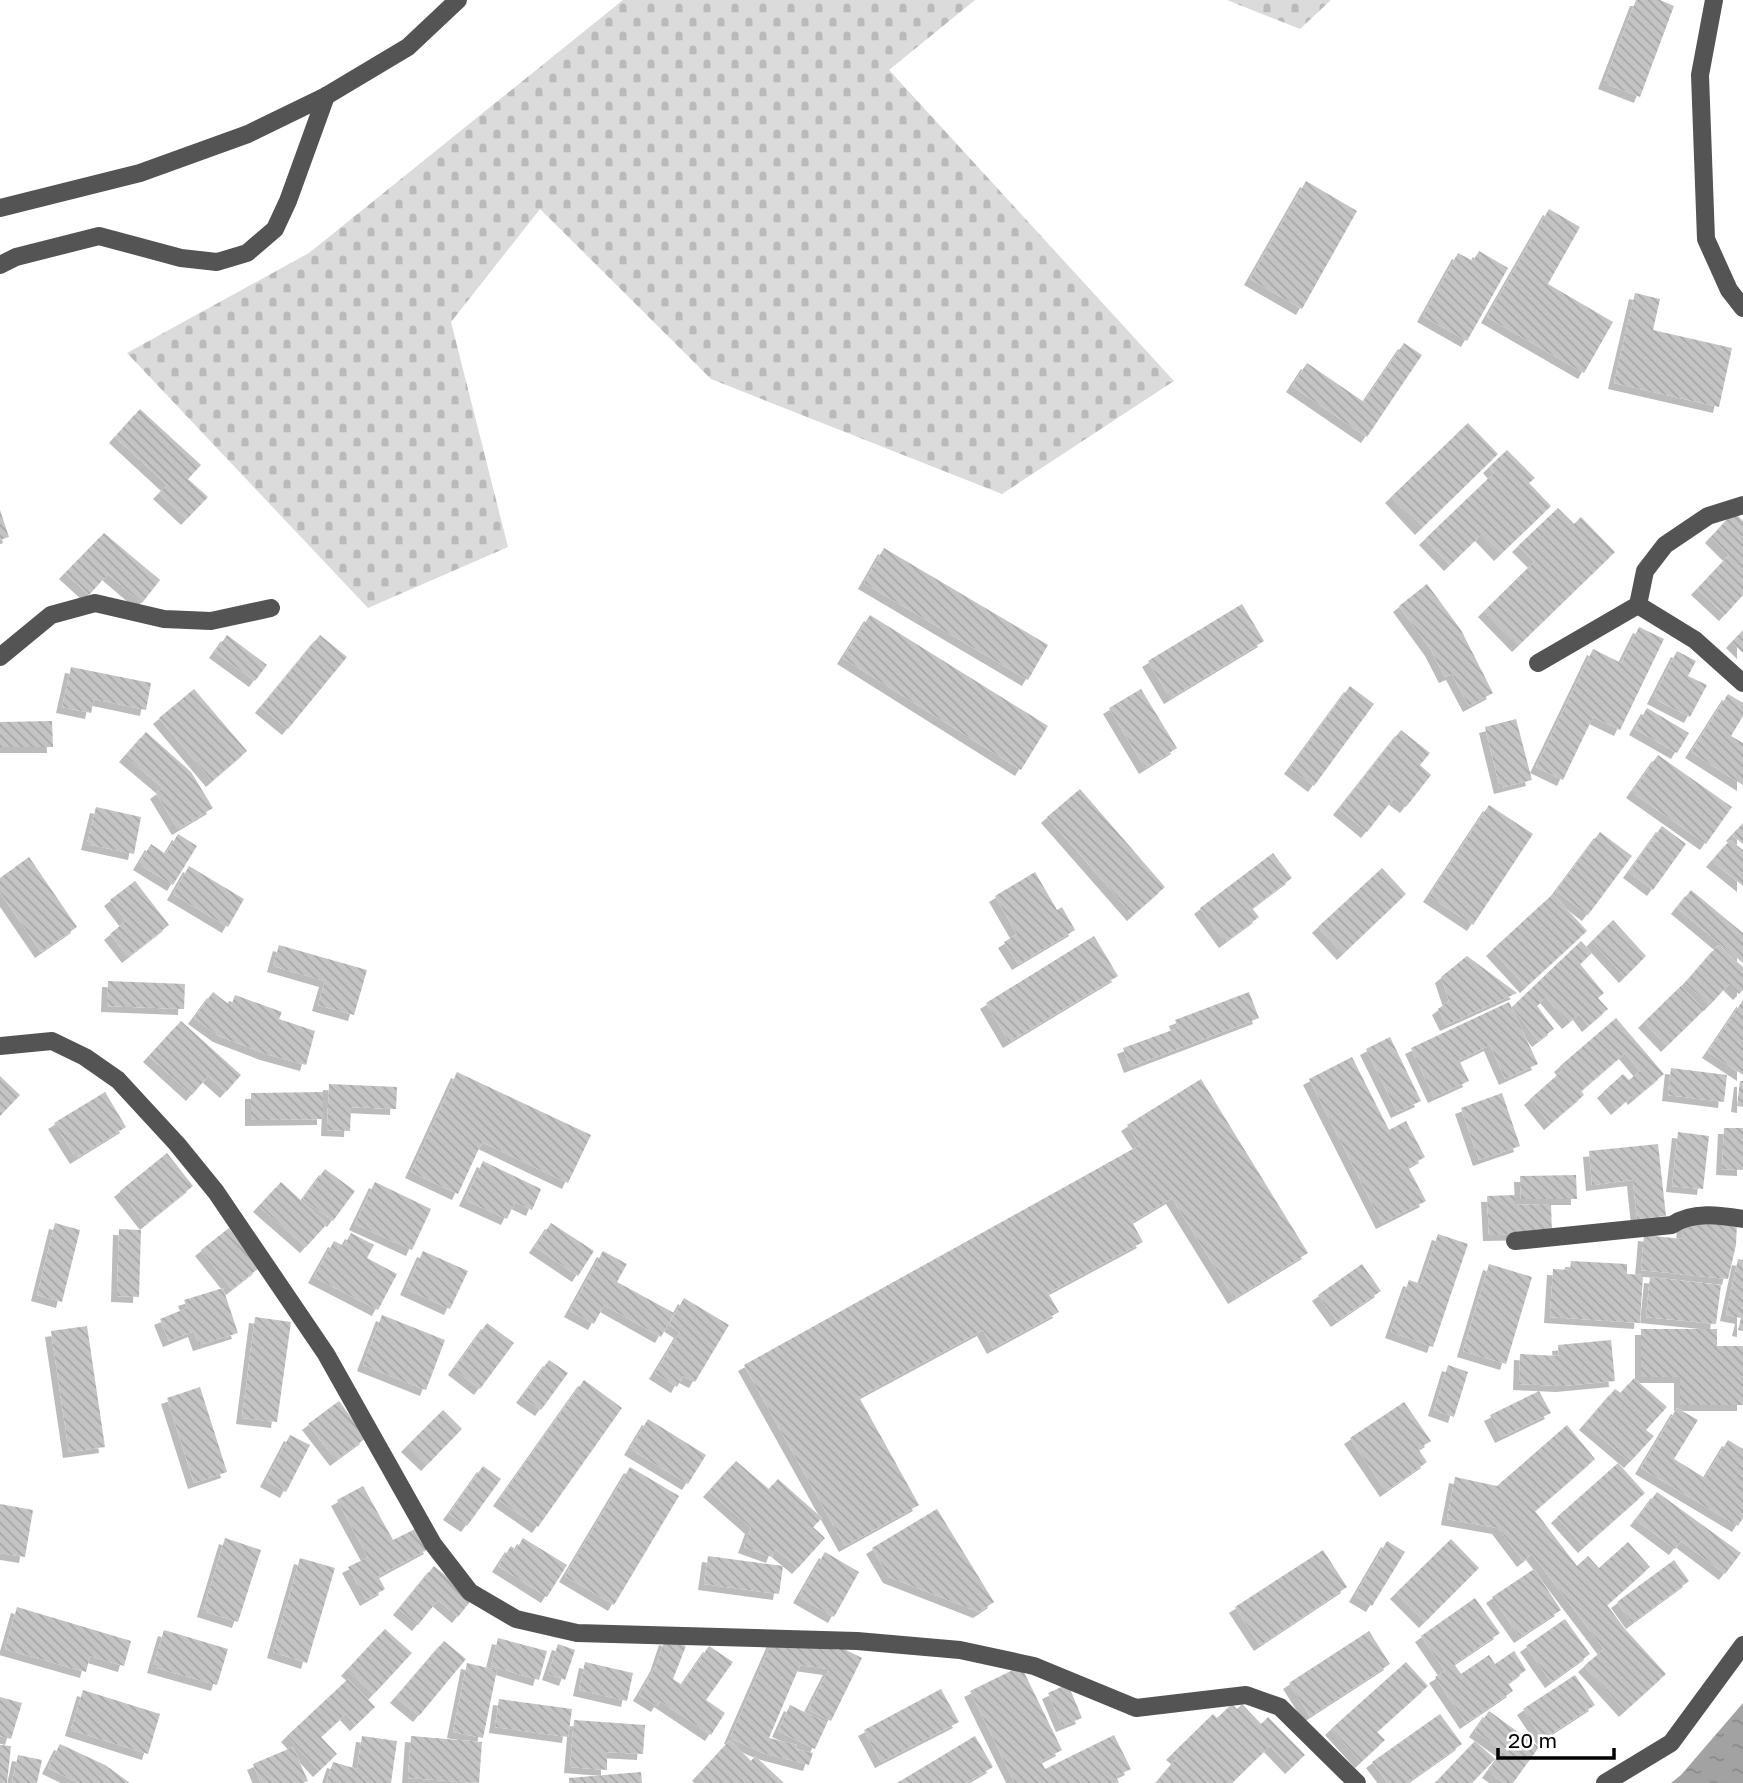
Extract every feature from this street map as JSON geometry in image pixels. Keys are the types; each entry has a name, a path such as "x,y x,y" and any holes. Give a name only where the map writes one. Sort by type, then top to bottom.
{"street":[{"path":"0,208 140,173 248,134 326,96 408,47 458,0"},
{"path":"1714,0 1700,75 1706,239 1729,290 1743,308"},
{"path":"0,265 16,257 99,236 181,258 217,262 247,253 275,229 288,201 326,96"},
{"path":"1538,663 1638,605 1645,571 1665,545 1708,516 1743,505"},
{"path":"0,657 51,615 95,603 164,619 211,621 271,608"},
{"path":"1638,605 1695,640 1743,683"},
{"path":"0,1046 52,1041 85,1057 118,1080 177,1144 216,1192 326,1354 433,1544 471,1592 516,1619 577,1633 857,1641 960,1650 1034,1665 1136,1708 1247,1695 1280,1707 1357,1783"},
{"path":"1515,1241 1672,1225 1683,1217 1723,1216 1743,1219"},
{"path":"1605,1783 1671,1743 1743,1645"}],"green space":[{"path":"623,0 975,0 889,70 1174,381 1002,494 711,379 540,209 451,322 508,547 368,608 127,353 309,253"},
{"path":"1227,0 1331,0 1300,29"}],"water":[{"path":"1743,1703 1743,1783 1671,1783 1681,1775"}],"building":[{"path":"1636,0 1660,0 1674,6 1640,97 1604,83"},
{"path":"1306,181 1357,211 1302,309 1250,279"},
{"path":"1549,209 1580,227 1548,284 1613,322 1584,373 1487,317"},
{"path":"1479,251 1508,268 1467,341 1423,316 1458,253 1473,261"},
{"path":"1635,293 1660,299 1653,330 1732,348 1719,407 1614,383"},
{"path":"1404,343 1422,355 1367,437 1292,386 1307,363 1364,402"},
{"path":"140,409 201,465 188,479 208,497 187,519 159,493 167,485 115,437"},
{"path":"1468,423 1498,454 1421,529 1391,497"},
{"path":"1507,450 1535,478 1529,483 1551,506 1500,555 1481,535 1450,565 1425,539 1494,473 1489,467"},
{"path":"1558,508 1574,524 1581,517 1615,552 1518,646 1484,611 1534,562 1518,546"},
{"path":"0,510 9,537 0,540"},
{"path":"1734,512 1743,521 1743,595 1725,615 1697,589 1729,555 1711,537"},
{"path":"104,533 160,580 142,603 108,574 89,595 65,573"},
{"path":"884,548 1048,645 1028,680 864,583"},
{"path":"1427,584 1461,630 1493,693 1469,706 1452,674 1445,677 1431,650 1399,606"},
{"path":"1242,604 1264,641 1170,698 1148,661"},
{"path":"870,615 1048,726 1021,770 843,658"},
{"path":"1639,627 1664,639 1620,730 1593,717 1563,780 1536,767 1593,649 1621,663"},
{"path":"1743,630 1743,653 1732,642"},
{"path":"227,635 267,665 255,681 215,652"},
{"path":"320,635 347,657 288,729 261,707"},
{"path":"1677,651 1696,661 1688,676 1707,685 1690,717 1653,698"},
{"path":"71,667 151,683 146,710 94,699 91,713 62,707"},
{"path":"1350,686 1374,704 1314,786 1290,768"},
{"path":"194,689 247,751 212,781 159,718"},
{"path":"1141,689 1177,748 1145,768 1109,708"},
{"path":"1728,694 1743,703 1743,716 1731,736 1743,743 1743,785 1691,752"},
{"path":"1647,708 1689,733 1677,753 1635,729"},
{"path":"1516,719 1532,780 1500,788 1485,727"},
{"path":"52,721 53,747 0,747 0,722"},
{"path":"1401,730 1430,753 1420,765 1431,775 1406,807 1394,798 1367,832 1339,809"},
{"path":"146,732 191,772 213,808 178,829 156,793 163,788 125,756"},
{"path":"1658,755 1732,807 1706,844 1632,792"},
{"path":"1080,789 1165,887 1133,915 1047,817"},
{"path":"1489,805 1533,834 1473,925 1429,896"},
{"path":"96,807 141,817 134,854 87,844"},
{"path":"1743,823 1743,844 1732,835"},
{"path":"1662,826 1686,844 1653,890 1629,872"},
{"path":"1600,832 1632,856 1588,915 1556,891"},
{"path":"178,834 197,846 173,885 139,864 151,844 166,854"},
{"path":"1730,840 1743,850 1743,886 1712,861"},
{"path":"1273,853 1292,878 1252,908 1259,917 1225,942 1200,908"},
{"path":"29,857 77,927 41,952 0,892 0,878"},
{"path":"189,866 244,899 228,927 173,894"},
{"path":"1382,868 1406,894 1343,954 1318,927"},
{"path":"1035,872 1057,910 1062,907 1075,930 1018,964 1004,942 1017,934 995,896"},
{"path":"135,881 169,925 128,957 110,934 126,921 110,900"},
{"path":"1691,890 1743,933 1743,963 1677,908"},
{"path":"1553,894 1587,931 1526,987 1492,950"},
{"path":"1613,920 1646,956 1625,977 1592,941"},
{"path":"1094,936 1118,976 1009,1042 986,1003"},
{"path":"1581,941 1592,953 1580,964 1604,993 1598,998 1608,1009 1588,1026 1579,1014 1568,1023 1546,997 1537,1006 1554,1029 1538,1041 1512,1007"},
{"path":"279,945 367,970 354,1015 318,1005 325,981 273,966"},
{"path":"1718,945 1743,967 1743,990 1739,994 1729,984 1710,1005 1685,983"},
{"path":"1467,956 1517,993 1446,1025 1438,1009 1449,1001 1441,977"},
{"path":"108,981 185,984 184,1009 107,1006"},
{"path":"1681,986 1704,1010 1667,1046 1644,1022"},
{"path":"213,992 231,1006 235,995 282,1012 279,1019 315,1031 306,1065 266,1054 219,1036 194,1018"},
{"path":"1249,992 1259,1018 1130,1067 1123,1048 1178,1028 1175,1020"},
{"path":"1743,1000 1743,1075 1708,1052"},
{"path":"1509,1002 1538,1064 1505,1079 1490,1045 1459,1060 1469,1081 1434,1097 1411,1048"},
{"path":"1616,1018 1664,1074 1634,1099 1632,1096 1617,1109 1603,1092 1623,1074 1629,1080 1640,1071 1625,1053 1581,1091 1584,1095 1550,1124 1530,1099 1563,1070 1560,1066"},
{"path":"181,1021 241,1075 226,1092 208,1076 192,1095 149,1056"},
{"path":"1390,1037 1421,1101 1397,1112 1366,1049"},
{"path":"1352,1057 1389,1130 1406,1121 1425,1157 1408,1167 1426,1201 1382,1223 1309,1079"},
{"path":"1671,1068 1727,1075 1724,1102 1668,1095"},
{"path":"457,1072 591,1135 568,1183 482,1142 458,1194 411,1172"},
{"path":"0,1076 20,1095 0,1116"},
{"path":"1201,1079 1308,1253 1234,1298 1172,1198 1132,1222 1143,1242 1048,1293 1059,1312 993,1348 983,1330 859,1397 919,1505 845,1546 744,1365 1140,1145 1127,1125"},
{"path":"1740,1081 1743,1081 1743,1107 1737,1106"},
{"path":"329,1084 397,1087 396,1109 351,1107 350,1131 327,1130"},
{"path":"105,1092 126,1127 76,1158 54,1123"},
{"path":"323,1092 323,1119 251,1120 251,1093"},
{"path":"1502,1093 1520,1146 1479,1160 1461,1108"},
{"path":"1724,1128 1743,1128 1743,1170 1722,1169"},
{"path":"1678,1132 1709,1136 1703,1189 1672,1186"},
{"path":"1658,1144 1666,1216 1637,1219 1633,1180 1592,1185 1589,1151"},
{"path":"167,1153 193,1186 146,1224 120,1191"},
{"path":"483,1161 541,1189 532,1210 515,1202 507,1219 465,1200"},
{"path":"325,1169 355,1191 333,1221 303,1199"},
{"path":"1576,1175 1577,1199 1521,1199 1520,1176"},
{"path":"281,1182 327,1224 306,1247 259,1206"},
{"path":"375,1182 431,1209 412,1250 355,1224"},
{"path":"1515,1195 1515,1205 1551,1204 1552,1234 1489,1235 1487,1196"},
{"path":"1683,1220 1737,1223 1736,1245 1728,1279 1641,1270 1644,1235 1682,1239"},
{"path":"55,1223 80,1230 62,1302 37,1295"},
{"path":"551,1223 594,1251 578,1276 535,1247"},
{"path":"229,1228 259,1268 232,1289 201,1250"},
{"path":"119,1229 141,1230 139,1297 117,1296"},
{"path":"351,1233 374,1245 367,1258 397,1274 378,1310 314,1277 334,1241 344,1246"},
{"path":"1438,1234 1468,1244 1433,1347 1391,1332 1409,1280 1421,1284"},
{"path":"423,1251 468,1271 450,1309 406,1289"},
{"path":"603,1251 627,1264 617,1282 674,1313 661,1337 604,1305 594,1324 570,1311"},
{"path":"1738,1259 1743,1260 1743,1331 1738,1330 1741,1318 1726,1315"},
{"path":"1571,1261 1627,1264 1627,1274 1643,1275 1640,1323 1550,1317 1553,1269 1570,1270"},
{"path":"1362,1264 1381,1291 1337,1321 1318,1295"},
{"path":"1489,1264 1532,1277 1506,1364 1463,1351"},
{"path":"1650,1277 1721,1285 1716,1324 1646,1317"},
{"path":"223,1288 238,1333 199,1345 194,1331 169,1341 160,1319 187,1308 184,1300"},
{"path":"684,1298 729,1325 695,1382 683,1376 677,1387 655,1373 680,1332 669,1325"},
{"path":"382,1315 445,1340 426,1390 363,1365"},
{"path":"255,1317 291,1322 277,1422 242,1418"},
{"path":"487,1323 514,1343 480,1389 454,1369"},
{"path":"87,1326 105,1447 69,1452 51,1331"},
{"path":"1641,1329 1717,1329 1717,1346 1743,1346 1743,1405 1680,1405 1680,1377 1641,1377"},
{"path":"1611,1340 1615,1381 1562,1386 1519,1384 1520,1354 1559,1356 1558,1345"},
{"path":"549,1360 568,1373 541,1410 522,1397"},
{"path":"1448,1365 1468,1372 1454,1417 1434,1410"},
{"path":"1634,1378 1667,1407 1646,1430 1654,1436 1630,1462 1585,1424 1615,1389 1621,1393"},
{"path":"584,1380 622,1408 538,1527 499,1500"},
{"path":"200,1387 227,1472 194,1483 167,1398"},
{"path":"1539,1391 1551,1413 1501,1437 1490,1415"},
{"path":"339,1401 366,1438 336,1460 308,1424"},
{"path":"1404,1402 1431,1441 1418,1449 1427,1462 1386,1491 1350,1438"},
{"path":"1677,1408 1698,1420 1674,1459 1705,1478 1728,1440 1743,1449 1743,1518 1738,1526 1641,1468"},
{"path":"443,1410 462,1429 427,1465 407,1446"},
{"path":"648,1419 706,1455 688,1484 630,1449"},
{"path":"1567,1425 1595,1459 1535,1511 1577,1566 1588,1556 1599,1568 1628,1542 1650,1567 1607,1605 1666,1674 1625,1711 1584,1666 1604,1649 1532,1554 1523,1561 1498,1528 1447,1519 1455,1477 1497,1486"},
{"path":"290,1435 310,1445 286,1492 266,1481"},
{"path":"736,1461 769,1489 778,1479 822,1518 813,1527 825,1538 798,1568 775,1549 772,1557 744,1547 751,1528 709,1491"},
{"path":"1618,1463 1645,1493 1584,1547 1557,1517"},
{"path":"483,1466 501,1479 467,1526 449,1514"},
{"path":"630,1467 679,1496 614,1605 565,1576"},
{"path":"363,1486 393,1540 419,1527 430,1548 378,1576 385,1589 366,1600 348,1567 368,1557 337,1500"},
{"path":"1657,1492 1741,1553 1725,1574 1681,1541 1675,1549 1636,1520"},
{"path":"0,1504 33,1510 25,1557 0,1553"},
{"path":"937,1509 994,1602 979,1612 889,1577 872,1548"},
{"path":"225,1538 261,1550 238,1622 203,1611"},
{"path":"523,1538 567,1565 547,1597 498,1566 511,1546 516,1550"},
{"path":"1451,1539 1479,1568 1425,1622 1396,1593"},
{"path":"1387,1541 1405,1552 1372,1606 1355,1596"},
{"path":"1323,1550 1347,1587 1260,1645 1235,1607"},
{"path":"825,1552 859,1572 834,1617 799,1597"},
{"path":"708,1556 783,1566 779,1594 704,1584"},
{"path":"300,1558 335,1568 307,1663 273,1652"},
{"path":"1674,1560 1689,1581 1632,1623 1617,1602"},
{"path":"434,1566 473,1598 458,1617 438,1600 418,1625 399,1609"},
{"path":"1534,1569 1561,1610 1520,1637 1492,1597"},
{"path":"1475,1598 1500,1633 1454,1664 1461,1674 1489,1655 1495,1664 1514,1651 1526,1670 1508,1683 1513,1691 1466,1723 1435,1677 1445,1671 1421,1636"},
{"path":"17,1607 131,1641 124,1666 90,1656 86,1672 5,1649"},
{"path":"1565,1619 1590,1654 1551,1682 1526,1646"},
{"path":"385,1629 412,1653 374,1694 347,1670"},
{"path":"164,1630 228,1649 217,1685 153,1667"},
{"path":"1369,1631 1390,1664 1310,1716 1289,1683"},
{"path":"498,1638 547,1651 539,1680 491,1666"},
{"path":"665,1639 686,1646 673,1679 682,1685 709,1646 733,1662 706,1700 725,1713 711,1735 660,1701 657,1706 639,1695 656,1666"},
{"path":"773,1640 839,1650 840,1647 862,1658 831,1721 808,1710 829,1669 800,1665 769,1738 797,1745 796,1749 813,1753 809,1765 763,1753 730,1738"},
{"path":"444,1641 466,1659 419,1716 396,1697"},
{"path":"558,1644 575,1650 565,1680 548,1674"},
{"path":"585,1662 633,1673 627,1701 579,1690"},
{"path":"1406,1662 1428,1686 1377,1732 1385,1740 1361,1762 1331,1729"},
{"path":"467,1663 497,1670 483,1738 453,1732"},
{"path":"1021,1666 1062,1750 1041,1761 1045,1769 1114,1735 1131,1769 1116,1776 1119,1783 1015,1783 970,1691"},
{"path":"1575,1675 1595,1705 1543,1739 1523,1709"},
{"path":"348,1679 375,1707 356,1725 346,1714 321,1737 337,1754 319,1771 287,1736"},
{"path":"1068,1684 1082,1718 1062,1726 1048,1693"},
{"path":"941,1689 959,1722 881,1762 864,1730"},
{"path":"83,1690 160,1714 148,1754 71,1730"},
{"path":"0,1697 22,1703 11,1739 0,1736"},
{"path":"499,1699 572,1709 568,1737 495,1727"},
{"path":"1232,1704 1237,1709 1242,1704 1261,1724 1268,1717 1305,1755 1291,1768 1270,1746 1232,1783 1156,1783 1177,1758 1172,1754 1213,1714 1217,1718"},
{"path":"790,1705 827,1723 815,1749 778,1731"},
{"path":"1489,1711 1539,1747 1513,1783 1504,1783 1488,1772 1503,1751 1475,1731"},
{"path":"1440,1714 1462,1744 1407,1783 1388,1783 1372,1762"},
{"path":"574,1720 645,1725 643,1754 607,1752 607,1770 570,1767"},
{"path":"362,1736 397,1741 391,1783 326,1783 333,1762 357,1769"},
{"path":"411,1736 482,1742 479,1783 408,1778"},
{"path":"975,1736 993,1767 966,1783 897,1783"},
{"path":"730,1740 751,1761 755,1756 784,1783 706,1783 698,1775"},
{"path":"1475,1741 1495,1759 1472,1783 1435,1783"},
{"path":"60,1744 105,1765 130,1783 79,1783 48,1768"},
{"path":"0,1745 11,1746 7,1783 0,1783"},
{"path":"293,1747 308,1781 261,1783 253,1764"},
{"path":"18,1755 42,1760 37,1783 12,1783"},
{"path":"641,1772 642,1783 569,1783 569,1778"}]}
